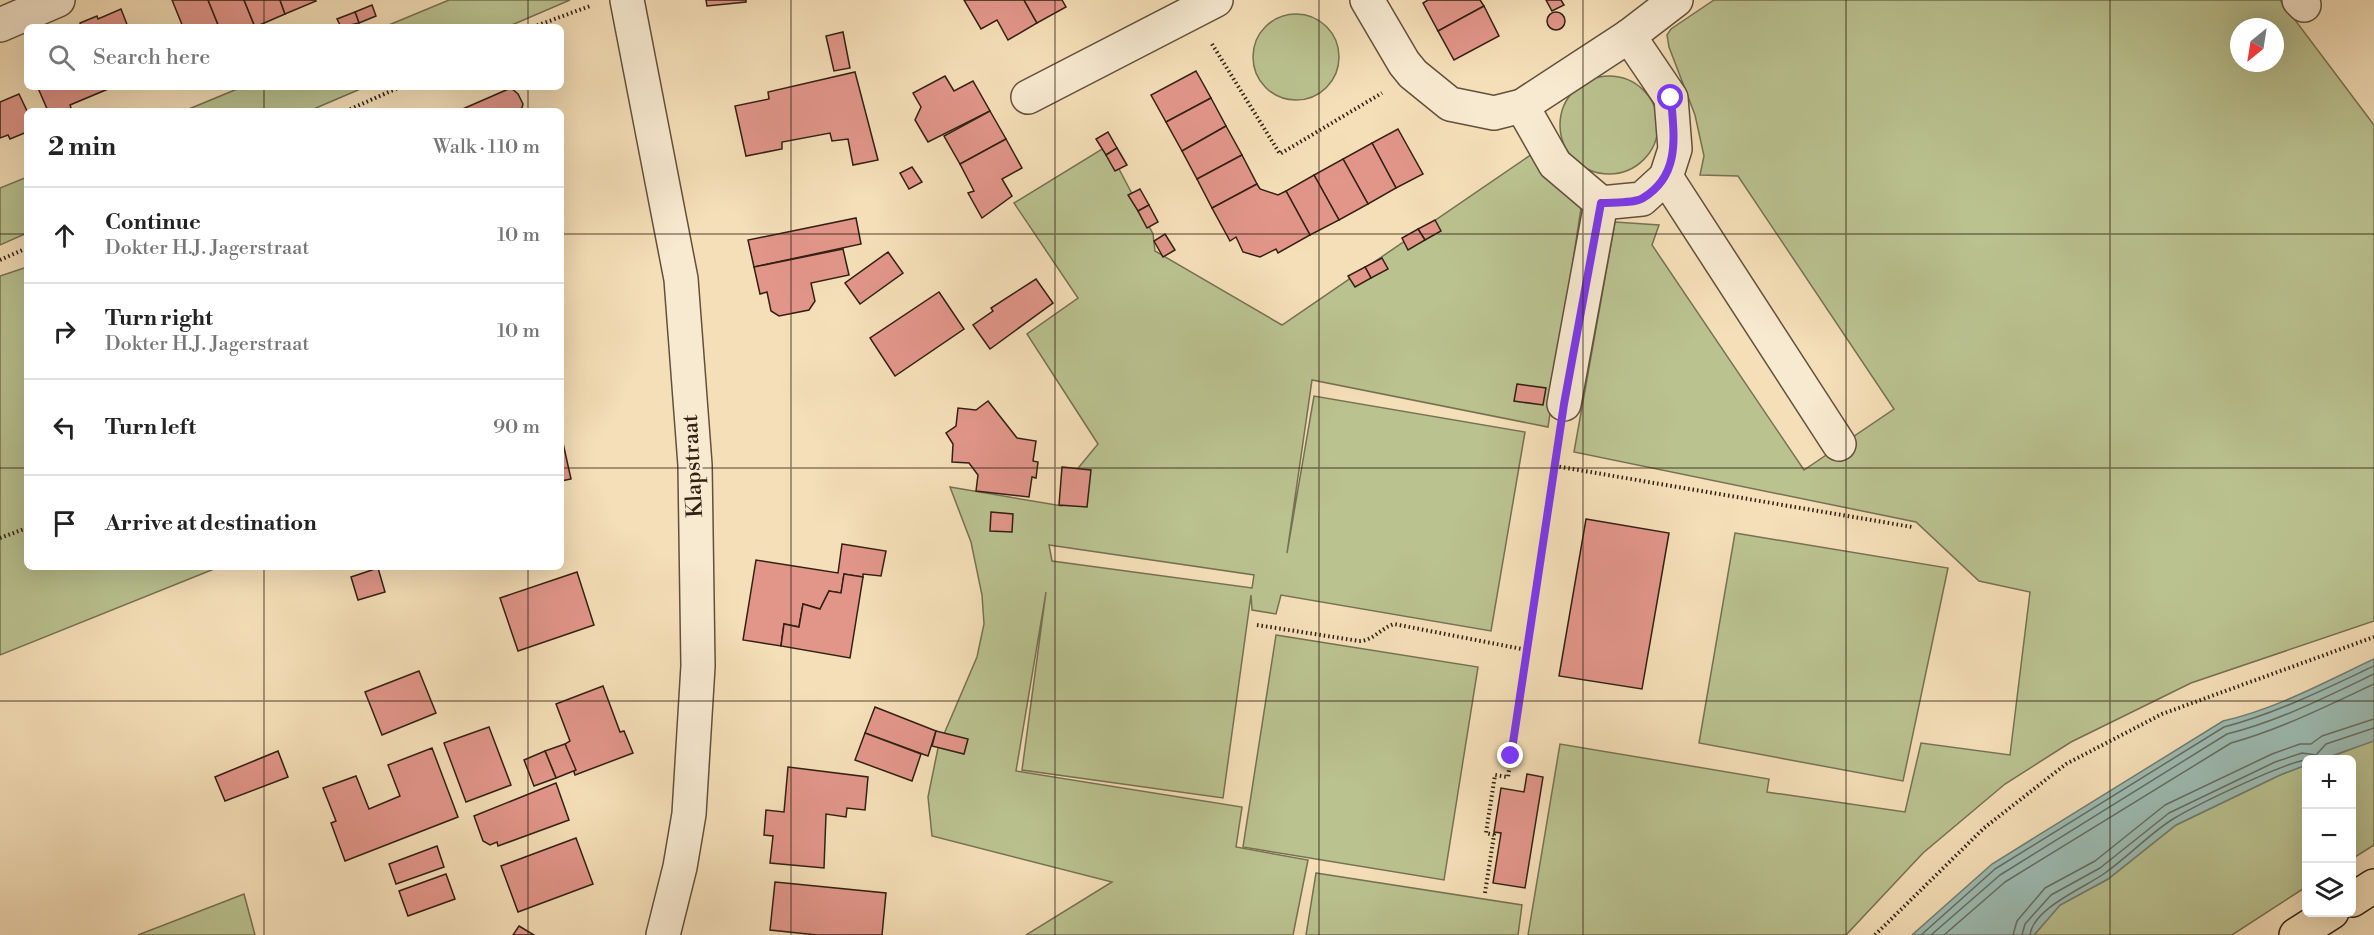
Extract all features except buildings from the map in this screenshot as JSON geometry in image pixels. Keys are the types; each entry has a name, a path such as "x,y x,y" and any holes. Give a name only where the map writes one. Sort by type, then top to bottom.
{"main road":[{"path":"2356,897 2374,886"},
{"path":"2296,935 2324,917"}],"street":[{"path":"0,25 58,0"},
{"path":"1367,0 1404,63 1413,74 1450,104 1494,113 1522,106 1629,36 1676,0"},
{"name":"Klapstraat","path":"614,2 681,279 695,465 698,666 689,814 680,867 663,935"},
{"path":"1029,97 1204,6"},
{"path":"1522,106 1555,164 1601,203 1641,199 1666,177 1675,148 1671,98 1629,36"},
{"path":"1666,177 1839,444"},
{"path":"1564,404 1601,203"}],"path":[{"path":"540,24 559,15 614,2"},
{"path":"1204,6 1280,154 1413,74"},
{"path":"353,108 393,90"},
{"path":"0,260 24,249"},
{"path":"1485,893 1494,835 1486,833 1494,775 1508,777 1564,404"},
{"path":"1554,466 1912,527"},
{"path":"0,538 24,529"},
{"path":"1257,625 1367,641 1383,628 1394,624 1527,650"},
{"path":"1875,935 1984,828 2066,764 2162,714 2374,636"}],"green space":[{"path":"449,0 570,0 514,24 391,24"},
{"path":"1714,0 2280,0 2374,125 2374,621 2191,683 2071,742 2005,784 1923,853 1846,935 1528,935 1560,744 1769,779 1767,792 1905,812 1921,743 2010,755 2030,592 1979,581 1916,522 1574,452 1615,222 1659,225 1652,245 1804,470 1894,409 1738,176 1700,175 1704,156 1695,115 1669,47 1667,35 1671,29"},
{"path":"1296,14 1313,17 1327,26 1336,40 1339,57 1336,74 1327,88 1313,97 1296,100 1279,97 1265,88 1256,74 1253,57 1256,40 1265,26 1279,17"},
{"path":"1609,76 1628,79 1644,90 1655,106 1658,125 1655,144 1644,160 1628,171 1609,174 1590,171 1574,160 1563,144 1560,125 1563,106 1574,90 1590,79"},
{"path":"235,90 358,90 316,108 191,108"},
{"path":"1107,146 1153,234 1155,251 1282,325 1535,152 1556,184 1581,208 1548,427 1312,380 1287,553 1314,396 1525,432 1491,631 1281,595 1276,614 1252,610 1251,595 1223,798 1022,770 1046,592 1016,771 1242,807 1236,847 1308,860 1293,935 1026,935 1112,882 932,836 928,797 938,748 977,657 984,624 982,595 971,542 950,487 1062,506 1075,472 1098,444 1027,334 1078,298 1014,203","holes":["1049,545 1254,575 1252,588 1052,561"]},
{"path":"24,178 24,234 0,245 0,188"},
{"path":"24,268 24,570 212,570 0,655 0,276"},
{"path":"1735,533 1948,568 1903,781 1699,743"},
{"path":"1276,635 1478,667 1444,880 1243,847"},
{"path":"2374,740 2374,845 2356,856 2356,755 2336,755"},
{"path":"2302,767 2302,890 2232,935 2034,935 2060,905 2108,879 2176,825"},
{"path":"1316,873 1522,905 1518,935 1306,935"},
{"path":"244,894 255,935 138,935"}],"water":[{"path":"2374,659 2374,741 2334,755 2302,755 2302,767 2176,825 2108,879 2060,905 2034,935 1912,935 1992,864 2223,721 2243,716 2319,686"}],"route":[{"path":"1511,756 1564,404 1601,203 1641,199 1666,177 1675,148 1671,98"}]}
